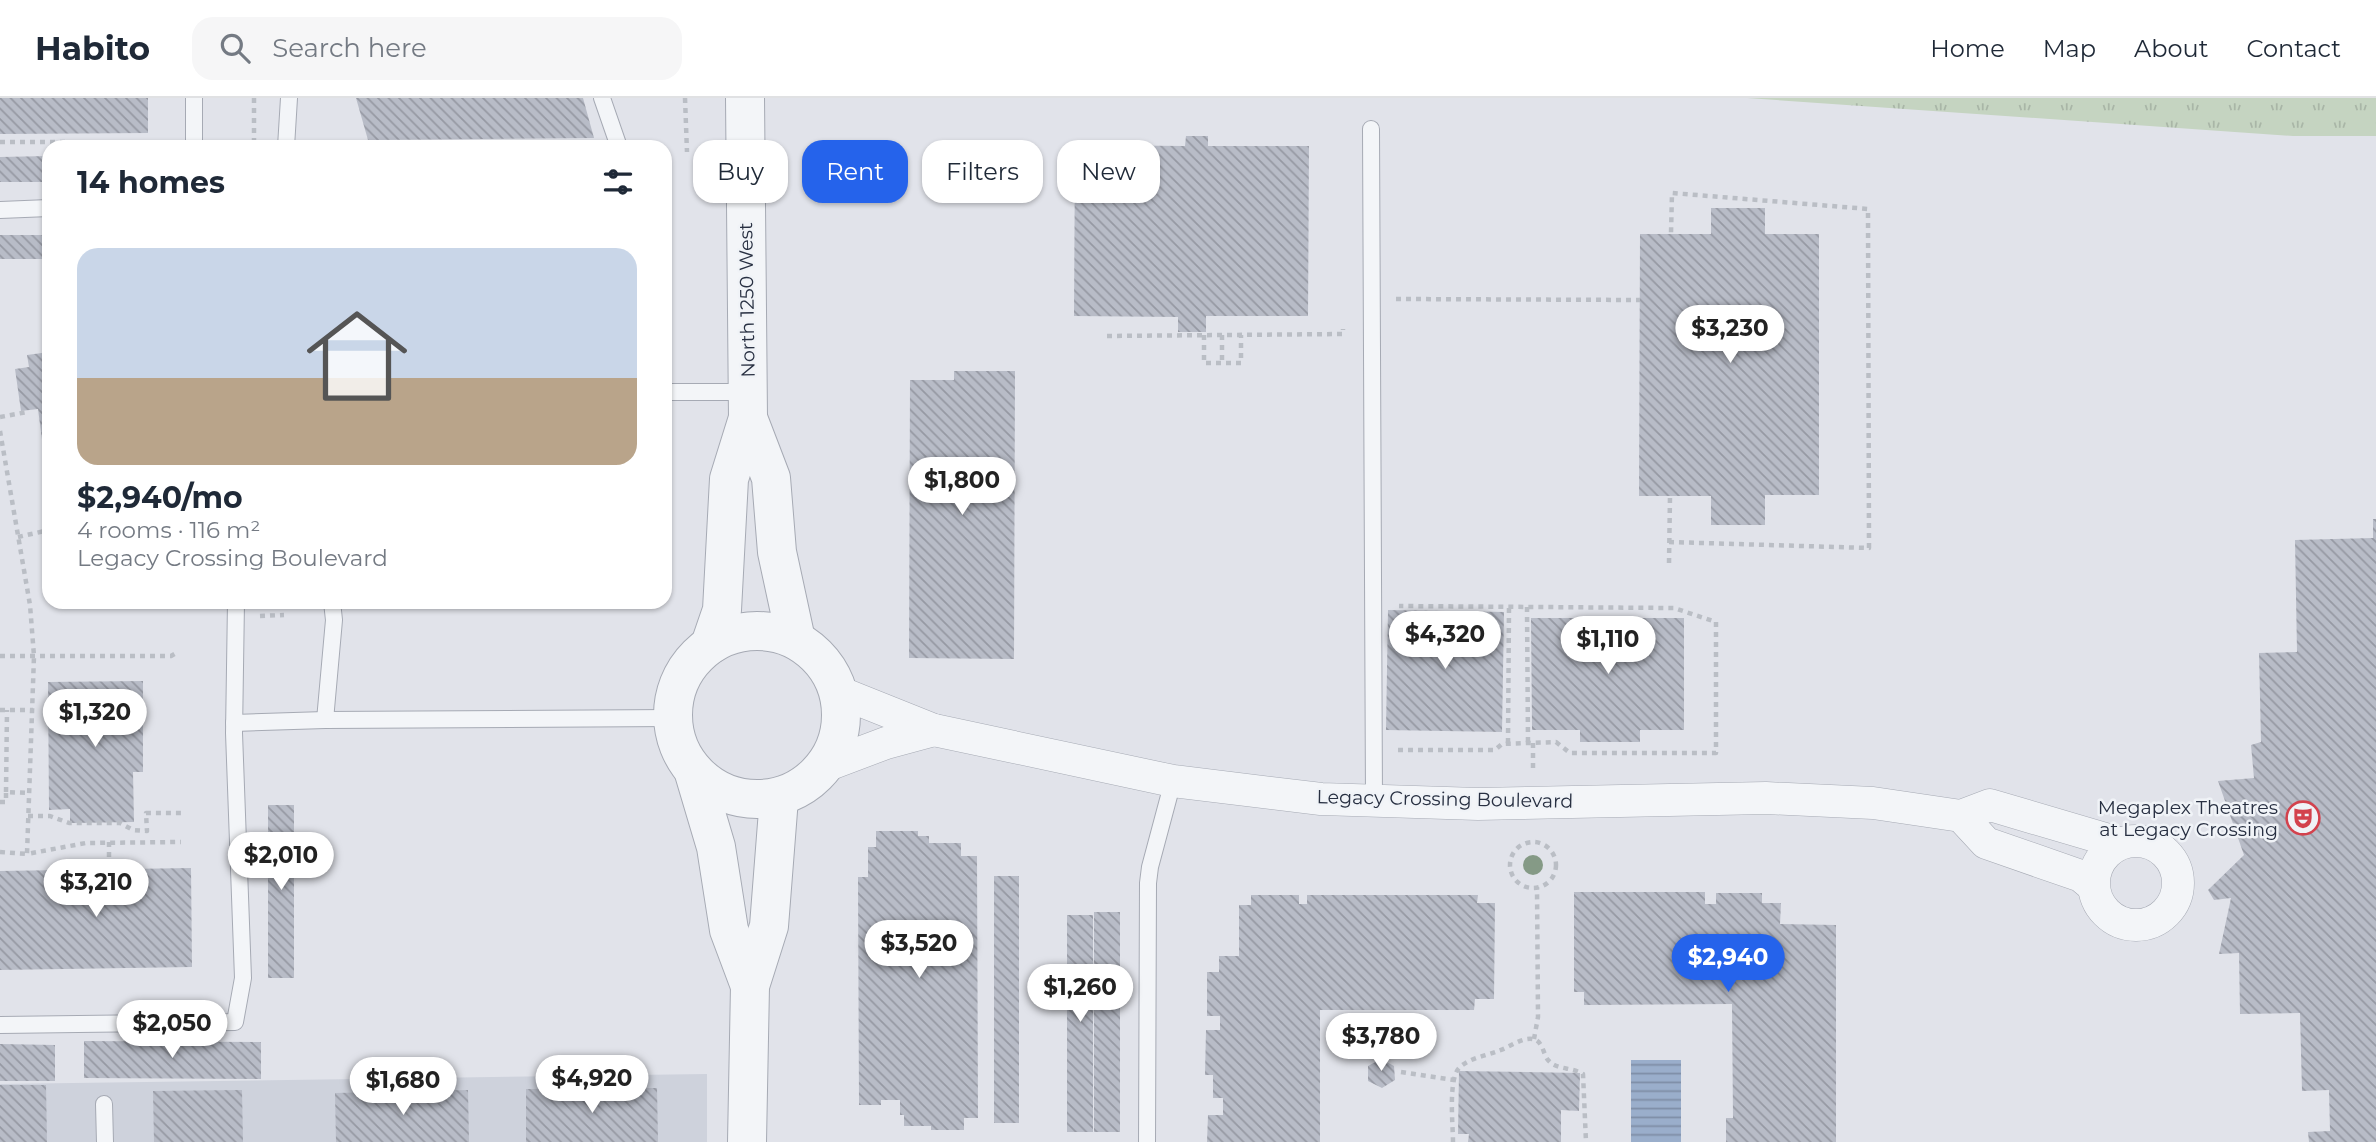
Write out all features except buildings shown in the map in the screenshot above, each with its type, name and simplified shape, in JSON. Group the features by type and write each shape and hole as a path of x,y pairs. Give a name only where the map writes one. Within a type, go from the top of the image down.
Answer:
{"street":[{"name":"North 1250 West","path":"710,645 722,610 729,479 748,405 745,98"},
{"name":"North 1250 West","path":"748,405 771,478 777,552 796,640"},
{"path":"750,986 729,930 716,847 694,773 678,746 672,718 676,691 690,663 710,645 739,633 776,633 796,640 824,662 839,692 842,712 835,749 825,766"},
{"name":"Legacy Crossing Boulevard","path":"839,692 934,730 1173,781 1321,799 1478,804 1766,797 1872,803 1961,816 1990,805 2119,843 2146,842 2166,852 2175,866 2179,882 2171,907 2161,918 2149,923 2127,925 2103,911 2093,886"},
{"path":"694,773 709,786 736,797 762,800 779,797 795,791 825,766 886,743 934,730"},
{"path":"747,1142 750,986 769,926 779,797"},
{"path":"1961,816 1986,843 2081,876 2093,886"},
{"path":"2093,886 2095,869 2105,853 2119,843"}],"lane":[{"path":"194,98 194,140"},
{"path":"286,140 289,98"},
{"path":"602,98 617,140"},
{"path":"1371,129 1374,800"},
{"path":"0,210 42,208"},
{"path":"672,393 748,405"},
{"path":"0,1025 235,1022 243,978 234,723 236,609"},
{"path":"325,720 333,609"},
{"path":"234,723 672,718"},
{"path":"1147,1142 1148,883 1173,781"},
{"path":"104,1104 105,1142"}],"path":[{"path":"254,98 254,140"},
{"path":"685,98 687,152"},
{"path":"0,142 42,142"},
{"path":"1669,542 1869,548 1868,209 1672,193 1671,233"},
{"path":"1107,336 1343,334 1343,299 1640,300"},
{"path":"1204,335 1204,363 1241,363 1241,335"},
{"path":"1222,335 1222,363"},
{"path":"0,417 27,412"},
{"path":"0,430 30,605 34,656 27,854"},
{"path":"1669,563 1670,496"},
{"path":"18,537 42,532"},
{"path":"1390,750 1495,750 1508,743 1556,742 1570,753 1716,753 1716,622 1674,608 1391,606"},
{"path":"1508,743 1509,607"},
{"path":"1527,607 1533,778"},
{"path":"256,616 284,615"},
{"path":"0,656 171,656 178,652"},
{"path":"0,710 33,710"},
{"path":"0,802 6,802 7,710"},
{"path":"6,792 29,793"},
{"path":"28,816 50,816 69,823 120,823 133,830 147,831 146,813 181,813"},
{"path":"109,842 109,869"},
{"path":"0,852 27,854 86,843 181,842"},
{"path":"1521,845 1544,845 1550,850 1556,864 1552,878 1536,887 1525,887 1511,872 1510,864 1521,845"},
{"path":"1534,1039 1538,1017 1536,887"},
{"path":"1453,1142 1454,1080 1458,1069 1472,1059 1523,1040 1534,1039 1540,1043 1548,1060 1555,1066 1577,1070 1583,1074 1586,1142"},
{"path":"1401,1072 1454,1080"}],"shaded area":[{"path":"707,1074 707,1142 0,1142 0,1084"}],"green space":[{"path":"1747,98 2376,98 2376,136 2293,136"}],"water":[{"path":"1631,1060 1681,1060 1681,1142 1631,1142"}],"place":[{"name":"Megaplex Theatres at Legacy Crossing","path":"2303,818"}]}
